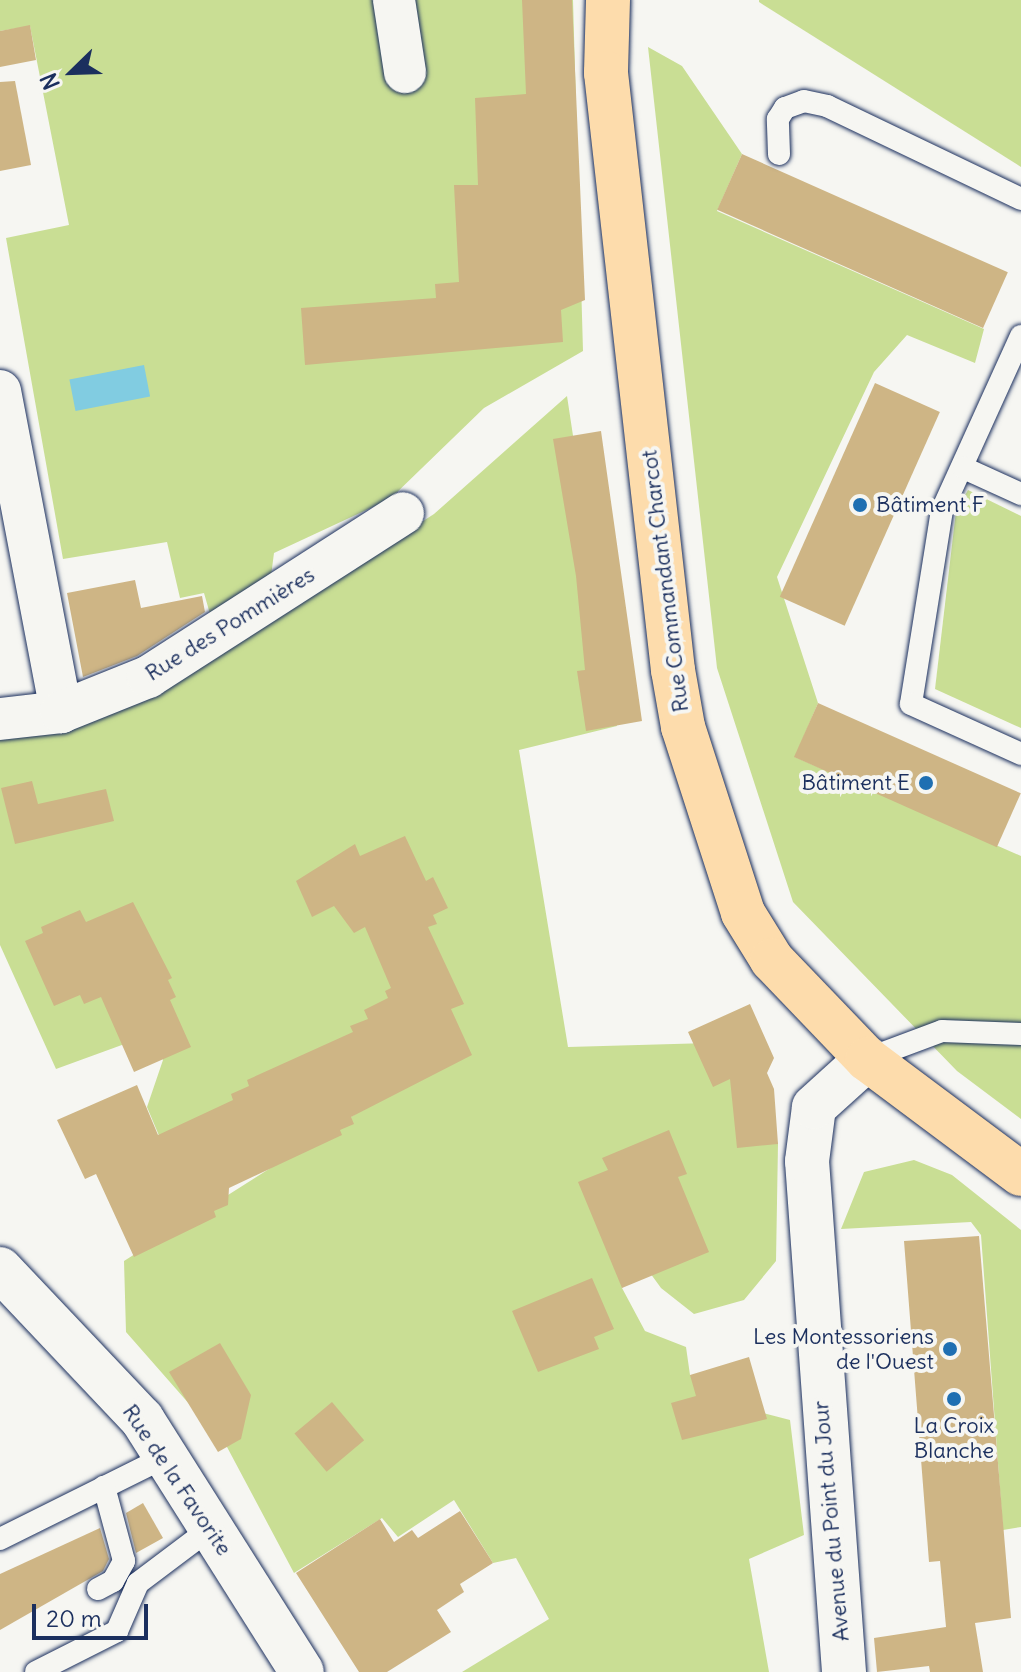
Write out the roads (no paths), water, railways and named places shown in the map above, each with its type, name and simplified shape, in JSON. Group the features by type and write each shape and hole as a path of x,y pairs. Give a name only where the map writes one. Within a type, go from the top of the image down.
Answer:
{"main road":[{"name":"Rue Commandant Charcot","path":"608,0 606,73 683,727 748,924 801,993 867,1059 1021,1174"},
{"name":"Avenue du Point du Jour","path":"844,1672 807,1161 814,1107 867,1059"},
{"name":"Rue de la Favorite","path":"0,1269 142,1419 302,1672"}],"street":[{"path":"394,0 405,72"},
{"path":"0,391 61,712"},
{"name":"Rue des Pommières","path":"0,719 61,712 148,677 403,513"}],"lane":[{"path":"779,154 778,119 785,108 804,101 827,106 1021,199"},
{"path":"1021,336 964,468 942,510 911,704 1021,754"},
{"path":"964,468 1021,494"},
{"path":"867,1059 942,1031 1021,1034"},
{"path":"0,1539 165,1457"},
{"path":"98,1589 113,1581 124,1561 104,1487"},
{"path":"36,1672 117,1631 138,1583 211,1528"}],"water":[{"path":"144,365 150,396 76,411 69,380"}],"place":[{"name":"Bâtiment F","path":"860,505"},
{"name":"Bâtiment E","path":"926,783"},
{"name":"Les Montessoriens de l'Ouest","path":"950,1349"},
{"name":"La Croix Blanche","path":"954,1399"}]}
